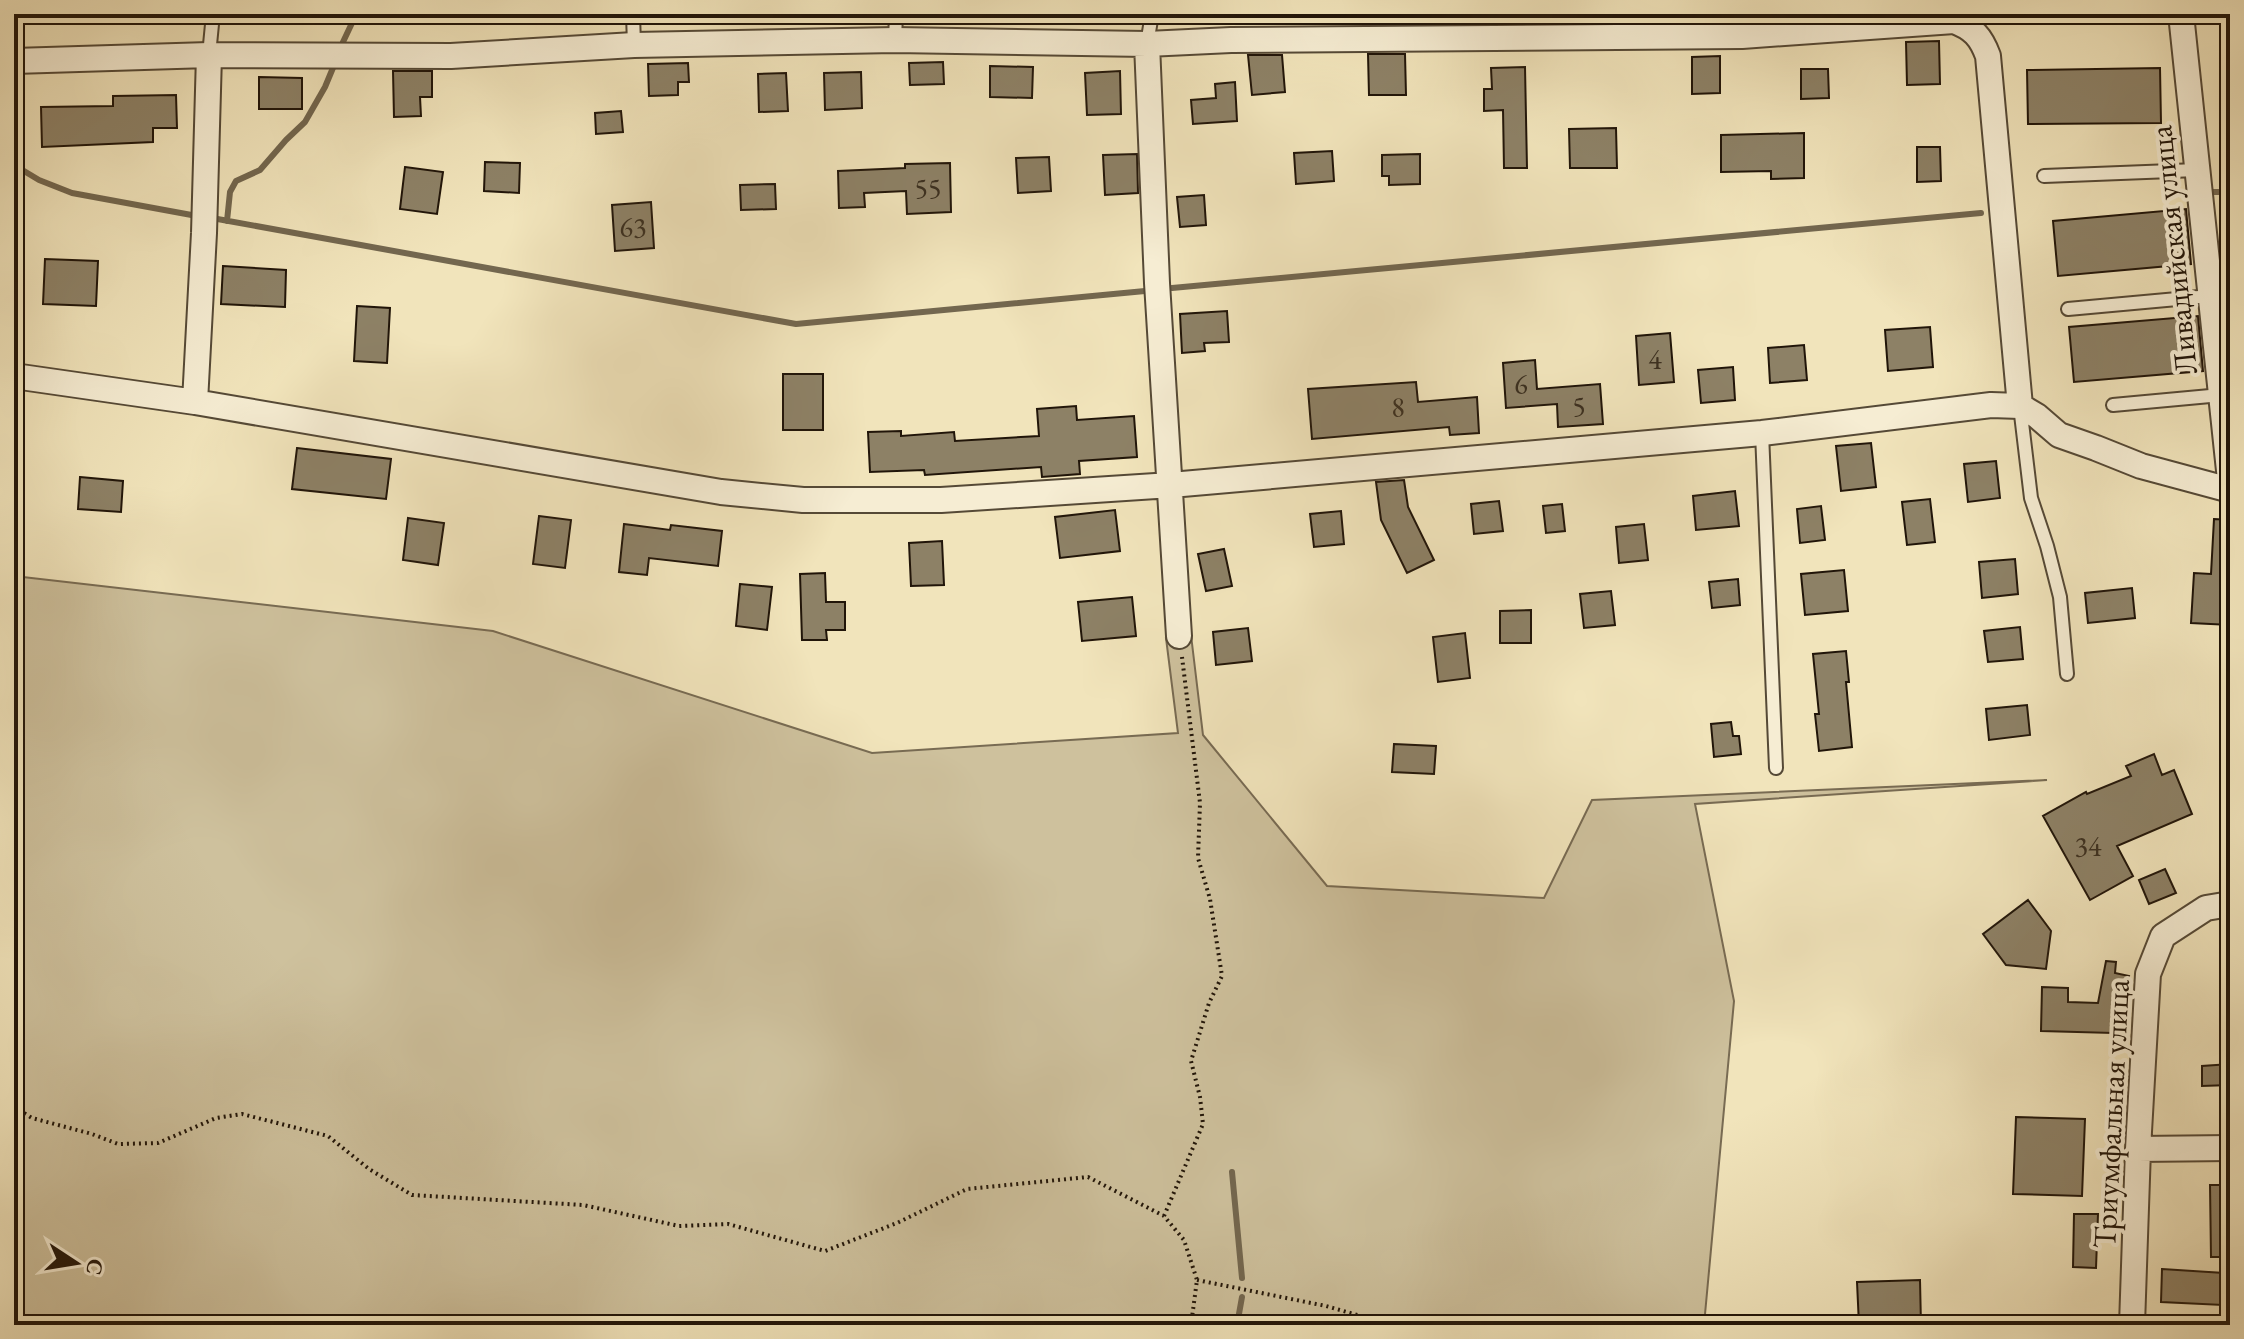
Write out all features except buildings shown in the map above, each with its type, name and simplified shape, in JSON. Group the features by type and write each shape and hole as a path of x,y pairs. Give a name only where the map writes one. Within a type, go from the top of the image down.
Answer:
{"street":[{"name":"Ливадийская улица","path":"2181,14 2230,480"},
{"path":"14,61 209,55 451,56 634,45 895,40 1147,44 1231,40 1742,36 1954,21 1969,27 1982,40 1988,56 2020,406"},
{"path":"1147,44 1157,283 1179,636"},
{"path":"195,402 209,55"},
{"path":"14,376 195,402 721,492 803,500 941,500 1171,485 1762,433 1991,405 2020,406 2059,435 2141,466 2230,490"},
{"name":"Триумфальная улица","path":"2132,1325 2148,974 2163,936 2206,908 2230,904"},
{"path":"2138,1149 2230,1148"}],"lane":[{"path":"209,55 213,14"},
{"path":"633,14 634,45"},
{"path":"895,40 896,14"},
{"path":"1147,44 1152,14"},
{"path":"2044,176 2197,170"},
{"path":"2068,309 2210,296"},
{"path":"2113,405 2221,395"},
{"path":"2020,406 2031,498 2060,597 2067,674"},
{"path":"1762,433 1776,768"}],"path":[{"path":"1164,1216 1203,1124 1191,1061 1209,1003 1222,976 1210,899 1198,858 1200,803 1179,636"},
{"path":"14,1107 32,1118 118,1144 158,1143 216,1118 242,1114 328,1136 369,1169 412,1195 583,1205 679,1226 728,1224 825,1251 897,1223 967,1189 1088,1177 1164,1216 1184,1240 1197,1280 1191,1325"},
{"path":"1197,1280 1326,1306 1392,1325"}],"shaded area":[{"path":"14,576 493,631 872,753 1178,733 1166,638 1191,635 1203,735 1327,886 1544,898 1592,800 2047,780 1695,804 1734,1001 1704,1325 14,1325"}],"waterway":[{"path":"343,42 359,14"},
{"path":"227,221 230,192 236,181 260,170 305,122 335,63"},
{"path":"14,165 39,180 72,193 197,216"},
{"path":"2213,192 2230,192"},
{"path":"1172,288 1981,213"},
{"path":"212,218 796,324 1145,291"},
{"path":"1232,1172 1242,1278"},
{"path":"1237,1325 1242,1297"}]}
